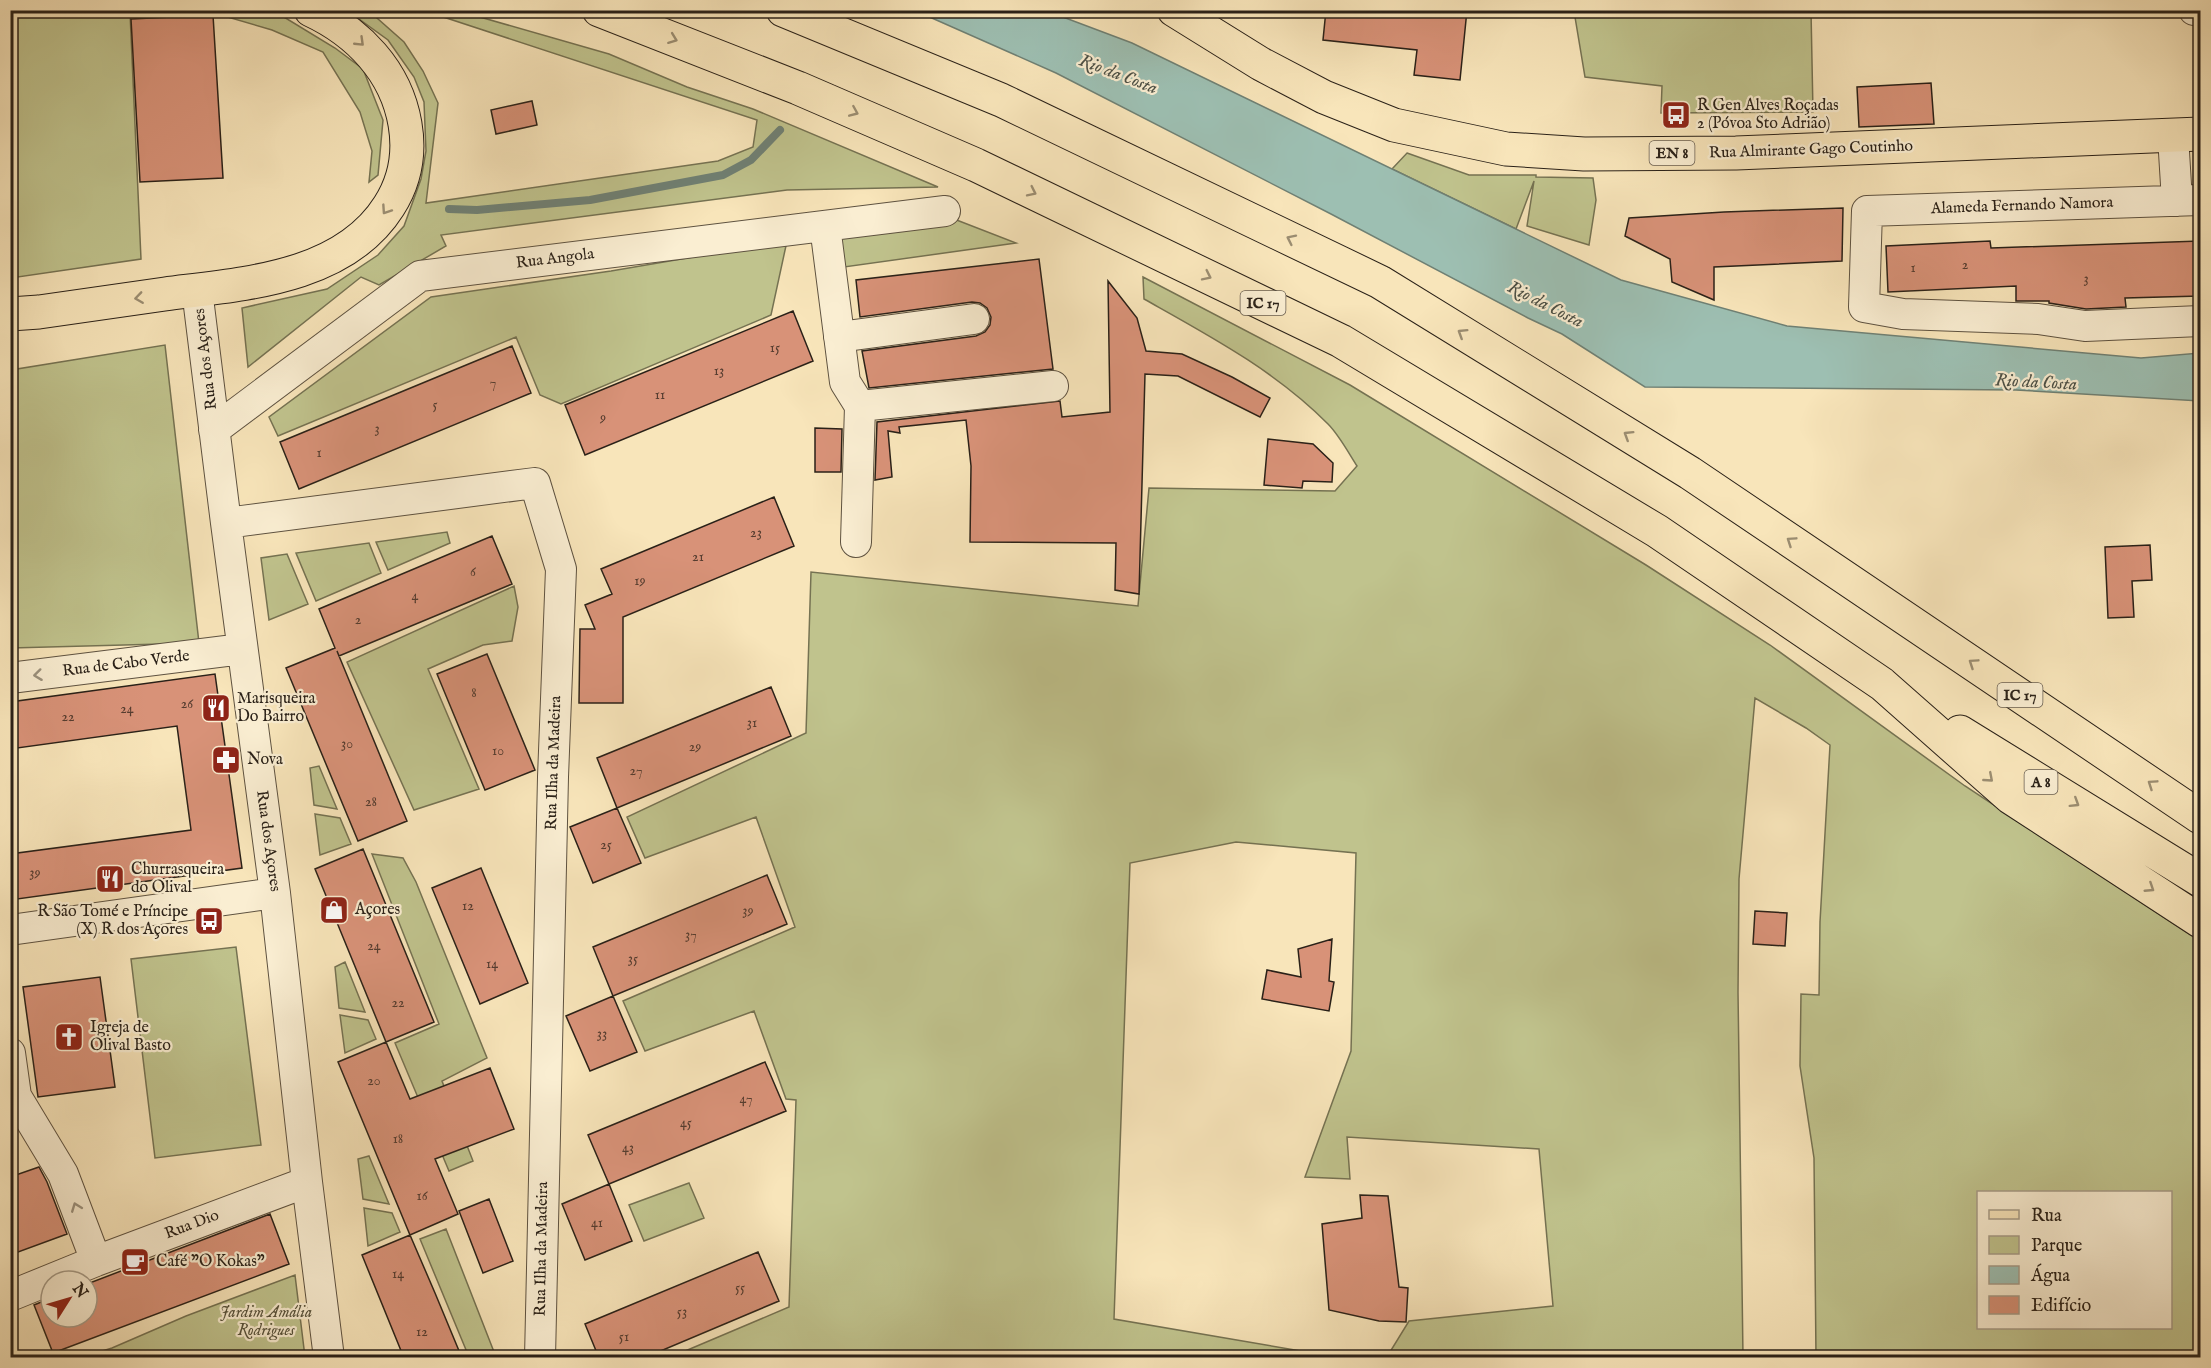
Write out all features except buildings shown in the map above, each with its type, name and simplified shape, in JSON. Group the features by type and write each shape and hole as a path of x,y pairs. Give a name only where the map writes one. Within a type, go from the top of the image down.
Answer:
{"main road":[{"path":"10,314 197,290 281,276 331,257 352,245 367,232 383,215 398,192 404,175 407,133 402,107 375,56 355,36 311,10"},
{"name":"IC 17","path":"599,10 798,88 976,165 1341,341 1657,531 1882,684 2010,797 2200,921"},
{"name":"IC 17","path":"783,10 1001,100 1380,282 1690,473 2200,817"},
{"name":"Rua Almirante Gago Coutinho","path":"1192,15 1261,64 1334,101 1394,125 1506,149 1584,154 1736,153 2187,135"},
{"name":"A 8","path":"1882,684 2200,880"}],"street":[{"path":"2194,10 2200,11"},
{"name":"Alameda Fernando Namora","path":"2187,135 2189,200 1866,211 1864,307 1903,314 2038,319 2085,326 2200,321"},
{"name":"Rua Angola","path":"214,430 420,276 945,211"},
{"path":"825,226 845,382 860,406 856,542"},
{"name":"Rua dos Açores","path":"197,290 275,893 329,1358"},
{"path":"839,337 974,319"},
{"path":"860,406 1053,386"},
{"name":"Rua Ilha da Madeira","path":"226,523 535,483 561,569 553,777 540,1358"},
{"name":"Rua de Cabo Verde","path":"10,678 242,649"},
{"path":"10,930 275,893"},
{"path":"10,1053 16,1096 63,1174 96,1262"},
{"name":"Rua Dio","path":"10,1296 307,1182"}],"green space":[{"path":"268,10 279,14 335,48 363,69 383,120 378,175 369,182 372,151 360,112 323,52 272,30 214,13 130,13 141,259 11,278 10,11"},
{"path":"422,10 459,11 609,54 687,87 753,109 938,187 787,190 441,235 446,246 379,285 361,277 248,367 242,308 327,289 378,255 404,226 421,179 426,151 424,102 414,77 388,40 348,11 369,11 404,42 423,71 438,103 426,203 718,161 753,147 757,120"},
{"path":"1574,11 1811,11 1813,112 1661,113 1662,86 1585,77"},
{"path":"1407,153 1469,175 1593,178 1596,200 1589,245 1527,226 1534,181 1516,229 1392,169"},
{"path":"954,219 1016,243 837,268 835,238"},
{"path":"787,241 771,315 561,404 540,395 516,337 278,436 269,417 431,297 611,271"},
{"path":"1143,277 1350,385 1646,565 1770,645 1965,786 2200,941 2200,1357 1816,1357 1814,1158 1800,1066 1801,994 1819,995 1820,922 1830,745 1755,698 1739,879 1738,992 1743,1357 1529,1358 1391,1352 1389,1358 671,1357 789,1307 796,1100 786,1099 754,1011 645,1051 623,1001 795,927 756,817 645,858 627,817 806,733 811,572 1138,606 1149,488 1335,491 1357,466 1332,428 1286,387 1241,355 1144,299","holes":["1236,842 1356,853 1351,1051 1305,1177 1350,1179 1347,1137 1539,1149 1553,1306 1409,1321 1390,1352 1324,1355 1114,1319 1130,863"]},
{"path":"165,345 199,643 11,648 11,370"},
{"path":"447,532 450,543 388,570 376,542"},
{"path":"369,543 381,573 316,601 296,553"},
{"path":"287,554 308,604 269,620 261,558"},
{"path":"514,586 518,607 512,641 483,645 428,669 479,789 414,810 347,662"},
{"path":"319,766 337,809 314,805 310,768"},
{"path":"315,814 340,818 351,844 320,855"},
{"path":"372,854 403,858 416,882 487,1058 442,1081 473,1161 449,1171 395,1043 439,1024"},
{"path":"236,947 261,1145 155,1158 131,959"},
{"path":"345,962 365,1012 339,1008 335,967"},
{"path":"340,1015 368,1020 376,1039 345,1053"},
{"path":"369,1156 389,1204 363,1199 358,1159"},
{"path":"689,1183 704,1218 644,1241 629,1205"},
{"path":"364,1208 392,1213 400,1232 368,1246"},
{"path":"446,1229 496,1357 469,1357 420,1239"},
{"name":"Jardim Amália Rodrigues","path":"295,1275 305,1357 83,1357 112,1348 186,1316"}],"water":[{"name":"Rio da Costa","path":"916,11 1047,11 1132,43 1621,280 1787,326 2141,358 2200,353 2200,401 2016,390 1645,387 1562,334 1331,214 1056,73"}],"waterway":[{"path":"449,209 477,210 590,200 723,175 751,160 780,130"}],"place":[{"name":"R Gen Alves Roçadas 2 (Póvoa Sto Adrião)","path":"1676,115"},
{"name":"Marisqueira Do Bairro","path":"216,708"},
{"name":"Nova","path":"226,760"},
{"name":"Churrasqueira do Olival","path":"110,879"},
{"name":"Açores","path":"334,910"},
{"name":"R São Tomé e Príncipe (X) R dos Açores","path":"209,921"},
{"name":"Igreja de Olival Basto","path":"69,1037"},
{"name":"Café \"O Kokas\"","path":"135,1262"}]}
